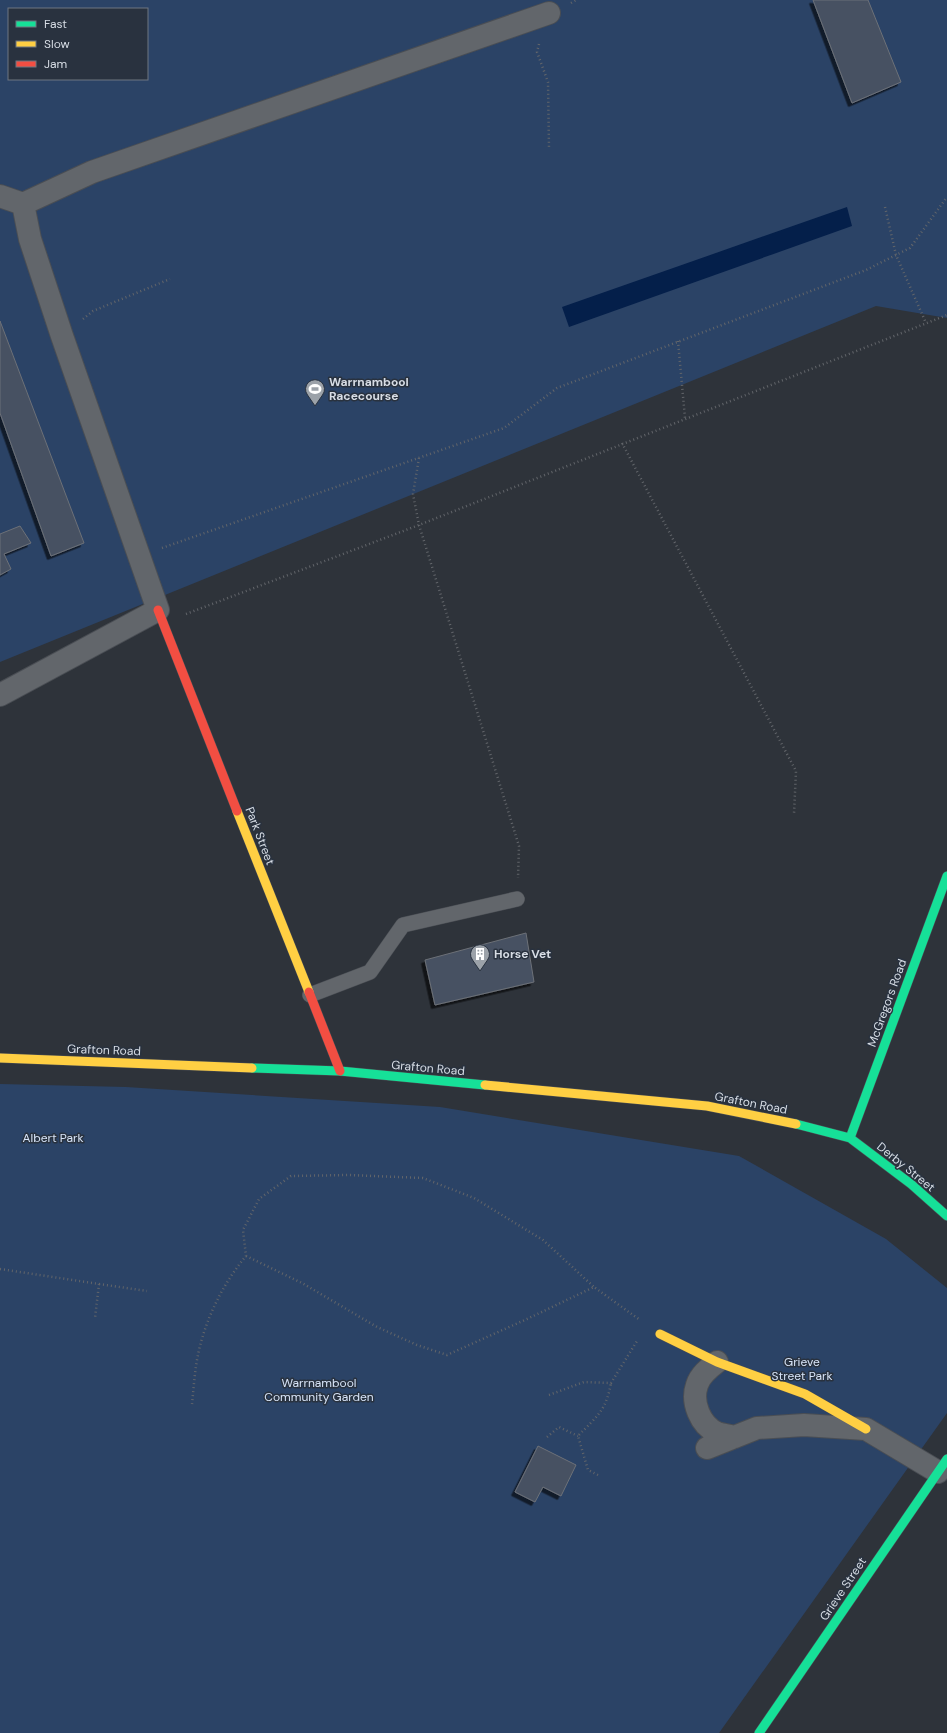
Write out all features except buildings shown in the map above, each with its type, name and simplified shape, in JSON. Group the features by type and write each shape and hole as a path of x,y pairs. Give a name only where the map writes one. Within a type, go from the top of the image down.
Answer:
{"street":[{"path":"0,196 23,204 92,172 549,13"},
{"path":"0,695 161,616 62,336 30,239 23,204"},
{"name":"Park Street","path":"161,616 340,1071"},
{"name":"McGregors Road","path":"850,1138 947,876"},
{"name":"Grafton Road","path":"0,1058 340,1071 707,1106 784,1121 850,1138"},
{"name":"Derby Street","path":"850,1138 911,1184 947,1216"},
{"path":"660,1334 717,1362 805,1394 866,1429 943,1465"},
{"path":"717,1362 708,1369 697,1384 695,1400 701,1419 716,1432 735,1437"},
{"path":"707,1448 757,1428 804,1425 866,1429"},
{"name":"Grieve Street","path":"759,1733 943,1465"}],"lane":[{"path":"310,995 370,972 403,925 517,899"}],"path":[{"path":"549,149 548,82 537,52 549,13 576,0"},
{"path":"139,556 504,428 557,388 866,270 910,248 947,197"},
{"path":"885,207 896,255 926,323"},
{"path":"62,336 93,311 170,279"},
{"path":"161,616 419,525 947,315"},
{"path":"678,341 685,418"},
{"path":"622,443 796,770 794,814"},
{"path":"419,458 414,494 419,525 519,846 517,899"},
{"path":"192,1404 200,1346 214,1306 233,1271 246,1256 243,1230 259,1199 291,1176 349,1175 423,1178 474,1198 543,1240 594,1287 660,1334"},
{"path":"246,1256 302,1282 377,1327 417,1345 447,1355 594,1287"},
{"path":"0,1269 147,1292"},
{"path":"95,1318 100,1284"},
{"path":"578,1436 603,1410 609,1396 611,1383 646,1324"},
{"path":"549,1395 584,1382 611,1383"},
{"path":"547,1437 559,1427 578,1436 588,1470 598,1475"}],"green space":[{"name":"Warrnambool Racecourse","path":"0,0 947,0 947,318 876,306 0,662"},
{"name":"Warrnambool Community Garden","path":"0,1084 126,1087 440,1107 739,1156 886,1239 947,1288 947,1413 719,1733 0,1733"}],"shaded area":[{"path":"847,207 852,226 569,327 562,307"}],"traffic: fast":[{"path":"850,1138 947,876"},
{"path":"252,1068 340,1071 485,1085"},
{"path":"796,1124 850,1138 911,1184 947,1216"},
{"path":"759,1733 947,1459"}],"traffic: slow":[{"path":"237,811 309,992"},
{"path":"0,1058 252,1068"},
{"path":"485,1085 707,1106 796,1124"},
{"path":"660,1334 717,1362 805,1394 866,1429"}],"traffic: jam":[{"path":"158,610 237,811"},
{"path":"309,992 340,1071"}],"place":[{"name":"Warrnambool Racecourse","path":"315,406"},
{"name":"Horse Vet","path":"480,971"}],"park label":[{"name":"Albert Park","path":"53,1138"},
{"name":"Grieve Street Park","path":"802,1369"}]}
